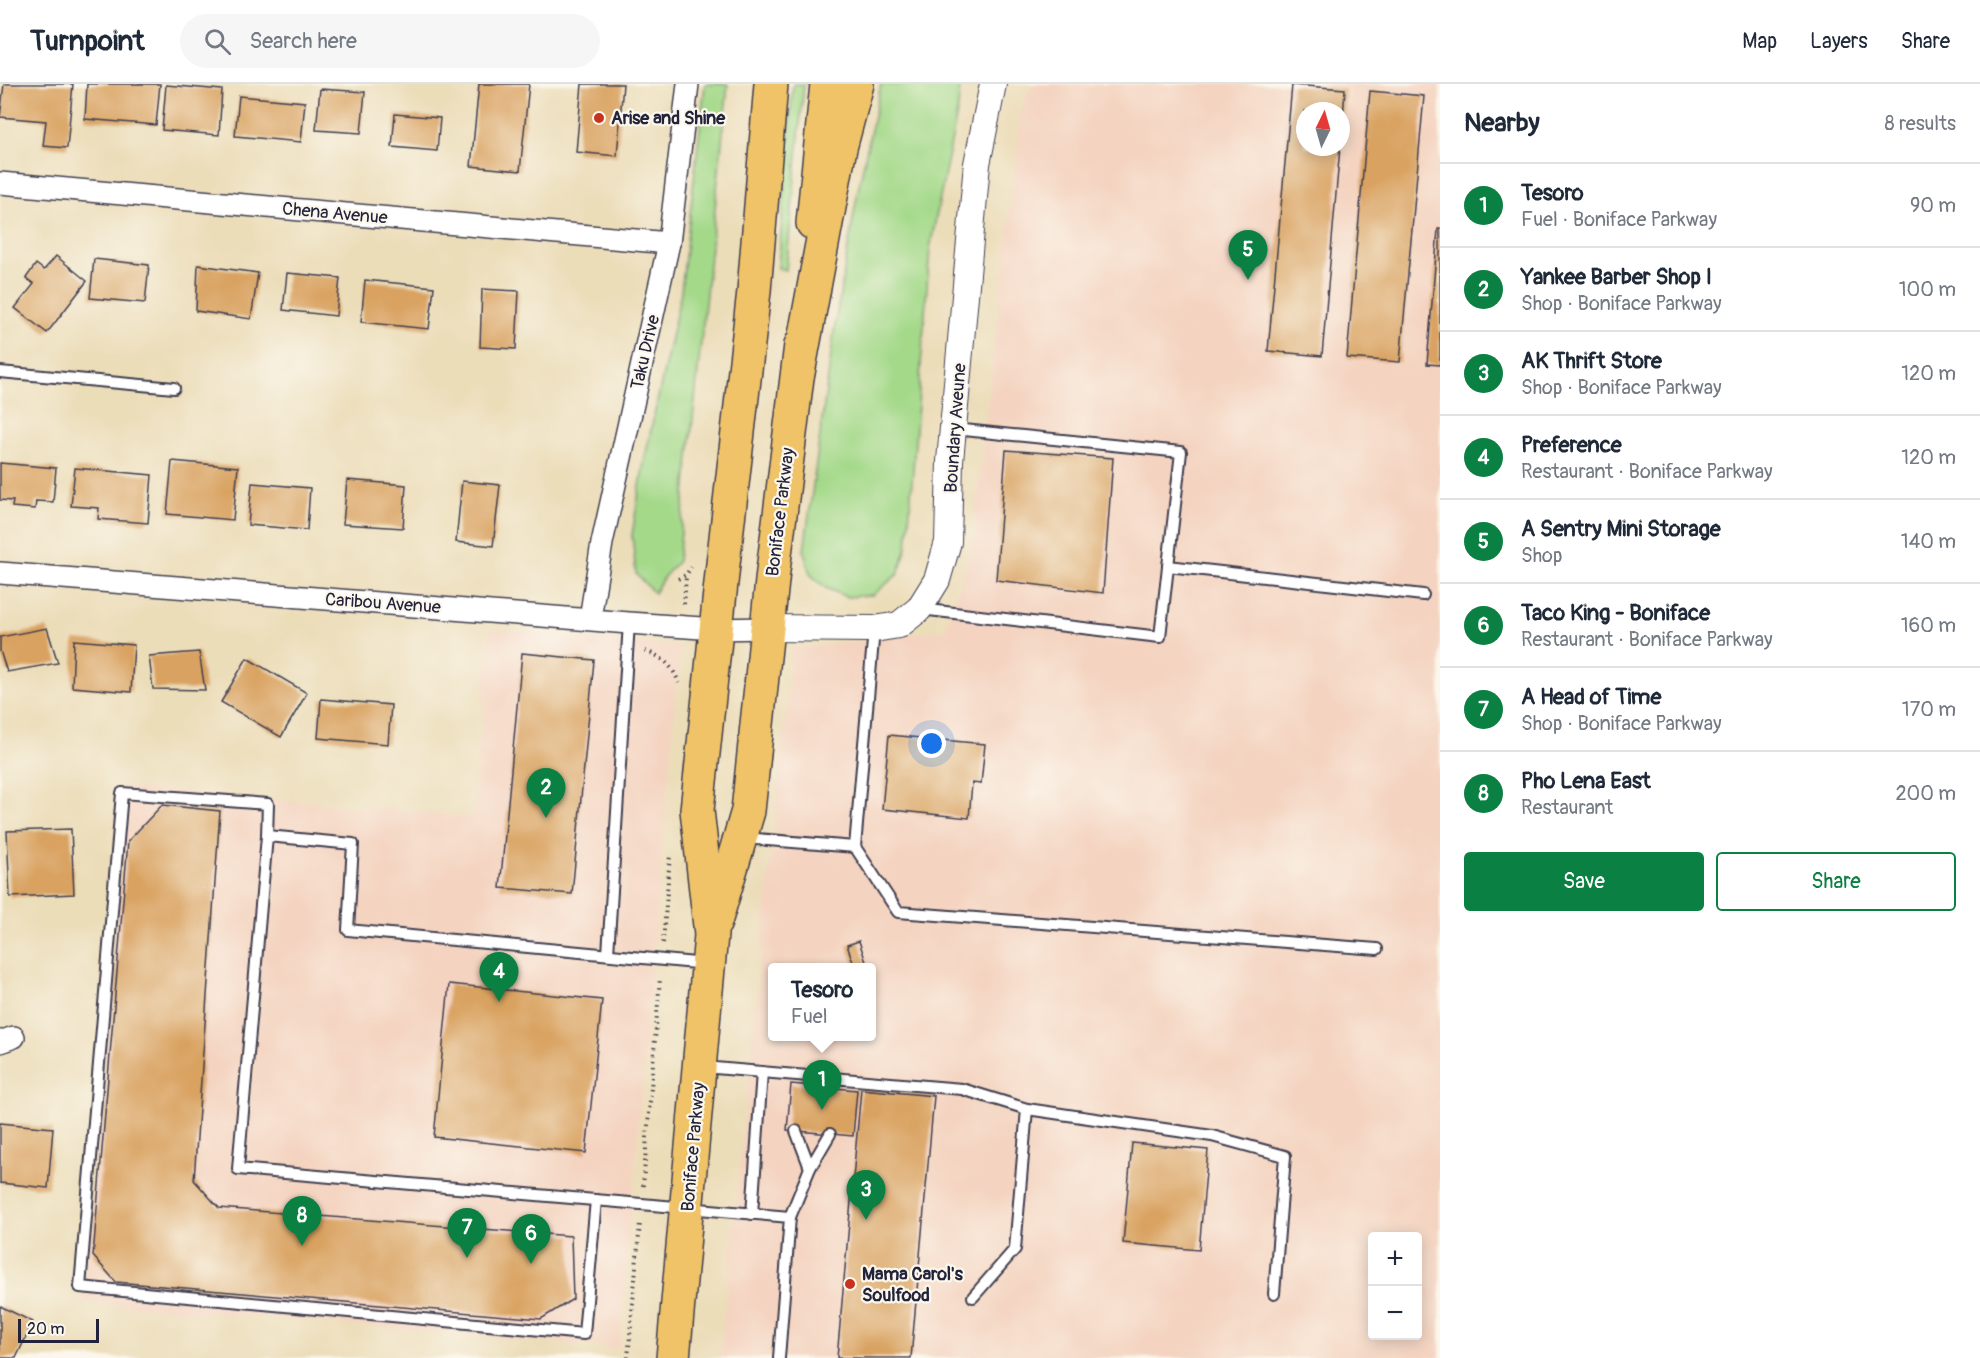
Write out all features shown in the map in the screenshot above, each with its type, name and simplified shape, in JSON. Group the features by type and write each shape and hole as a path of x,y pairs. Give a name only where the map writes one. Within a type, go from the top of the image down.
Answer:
{"main road":[{"name":"Boniface Parkway","path":"710,950 697,810 754,291 771,84"},
{"name":"Boniface Parkway","path":"674,1358 710,950 748,811 766,628 798,373 827,84"},
{"path":"798,373 840,148 858,84"}],"street":[{"name":"Taku Drive","path":"590,619 602,543 669,243 688,84"},
{"name":"Boundary Aveune","path":"766,628 874,628 899,625 919,609 937,580 948,542 950,461 977,164 993,84"},
{"name":"Chena Avenue","path":"0,183 669,243"},
{"name":"Caribou Avenue","path":"0,573 629,623 716,629 766,628"}],"lane":[{"path":"0,372 174,388"},
{"path":"919,609 1160,637 1181,452 953,429"},
{"path":"1168,566 1423,595"},
{"path":"608,954 629,623"},
{"path":"874,628 855,847 898,912 1377,949"},
{"path":"596,1200 584,1334 80,1287 122,793 268,804 238,1169 596,1200 642,1204 752,1214 790,1217"},
{"path":"267,836 353,844 348,930 661,960 710,950"},
{"path":"740,838 855,847"},
{"path":"700,1067 762,1072 799,1080 834,1083 962,1089 1027,1109 1212,1136 1285,1156 1274,1294"},
{"path":"752,1214 762,1072"},
{"path":"973,1297 1016,1249 1027,1109"},
{"path":"796,1131 810,1168"},
{"path":"779,1358 790,1217 810,1168 830,1134"}],"path":[{"path":"627,645 657,655 668,662 680,688"},
{"path":"628,1358 670,846"}],"shaded area":[{"path":"1032,84 1440,84 1440,1358 720,1358 792,649 944,630 971,551 1021,112"},
{"path":"490,629 680,646 619,1348 83,1302 128,787 473,817"}],"green space":[{"path":"705,84 728,84 678,561 654,593 636,574 632,535 644,462 681,292"},
{"path":"793,84 804,84 786,270 778,268"},
{"path":"881,84 960,84 958,108 930,248 907,547 898,574 873,595 847,597 826,588 810,574 804,551 836,318 858,190"}],"building":[{"path":"4,84 73,84 67,148 43,146 46,121 0,117"},
{"path":"87,84 160,84 156,125 85,119"},
{"path":"479,84 529,84 520,171 471,166"},
{"name":"Arise and Shine","path":"582,84 623,84 617,156 576,152"},
{"path":"166,85 222,90 219,135 162,130"},
{"path":"1292,85 1345,89 1344,102 1296,102 1296,156 1339,156 1322,356 1268,351"},
{"path":"320,89 365,92 361,133 316,130"},
{"path":"1370,91 1424,96 1400,362 1347,358"},
{"path":"239,96 305,102 301,142 235,136"},
{"path":"395,114 440,118 437,151 392,147"},
{"path":"1438,229 1440,229 1440,365 1427,364"},
{"path":"56,256 87,281 47,333 15,308 34,284 26,278 36,264 44,270"},
{"path":"94,259 149,265 145,303 90,298"},
{"path":"198,265 258,273 251,319 196,311"},
{"path":"287,273 340,278 336,316 283,310"},
{"path":"365,280 434,287 429,329 361,322"},
{"path":"482,289 519,291 516,349 480,347"},
{"path":"1006,450 1113,458 1103,593 996,580"},
{"path":"172,461 238,467 233,520 167,514"},
{"path":"0,463 56,468 53,502 36,501 35,509 12,507 13,501 0,500"},
{"path":"75,468 152,475 148,523 98,519 99,508 71,506"},
{"path":"347,480 406,485 403,528 343,524"},
{"path":"462,481 500,485 493,546 456,542"},
{"path":"252,483 310,488 307,530 248,525"},
{"path":"47,628 58,663 7,672 0,651 0,637"},
{"path":"74,640 134,645 131,692 72,687"},
{"path":"199,652 205,690 153,689 149,656"},
{"path":"522,653 594,660 572,894 500,888"},
{"path":"247,658 307,693 281,737 221,702"},
{"path":"321,699 391,705 388,744 318,738"},
{"path":"889,735 985,744 981,784 972,783 969,818 882,809"},
{"path":"162,805 220,811 194,1180 219,1208 571,1236 573,1299 541,1319 116,1282 93,1256 128,841"},
{"path":"71,829 74,894 10,897 7,831"},
{"path":"859,941 866,963 853,963 847,945"},
{"path":"449,984 602,1000 586,1153 434,1137"},
{"path":"791,1084 857,1090 853,1136 787,1130"},
{"path":"861,1089 934,1096 911,1358 837,1358"},
{"path":"0,1123 53,1128 48,1188 0,1183"},
{"path":"1132,1143 1208,1150 1199,1250 1123,1243"},
{"path":"0,1306 33,1322 16,1358 0,1358"}],"place":[{"name":"Arise and Shine","path":"599,118"},
{"name":"A Sentry Mini Storage","path":"1248,280"},
{"name":"Yankee Barber Shop I","path":"546,818"},
{"name":"Preference","path":"499,1002"},
{"name":"Tesoro","path":"822,1110"},
{"name":"AK Thrift Store","path":"866,1220"},
{"name":"Pho Lena East","path":"302,1246"},
{"name":"A Head of Time","path":"467,1258"},
{"name":"Taco King - Boniface","path":"531,1264"},
{"name":"Mama Carol's Soulfood","path":"850,1284"}]}
